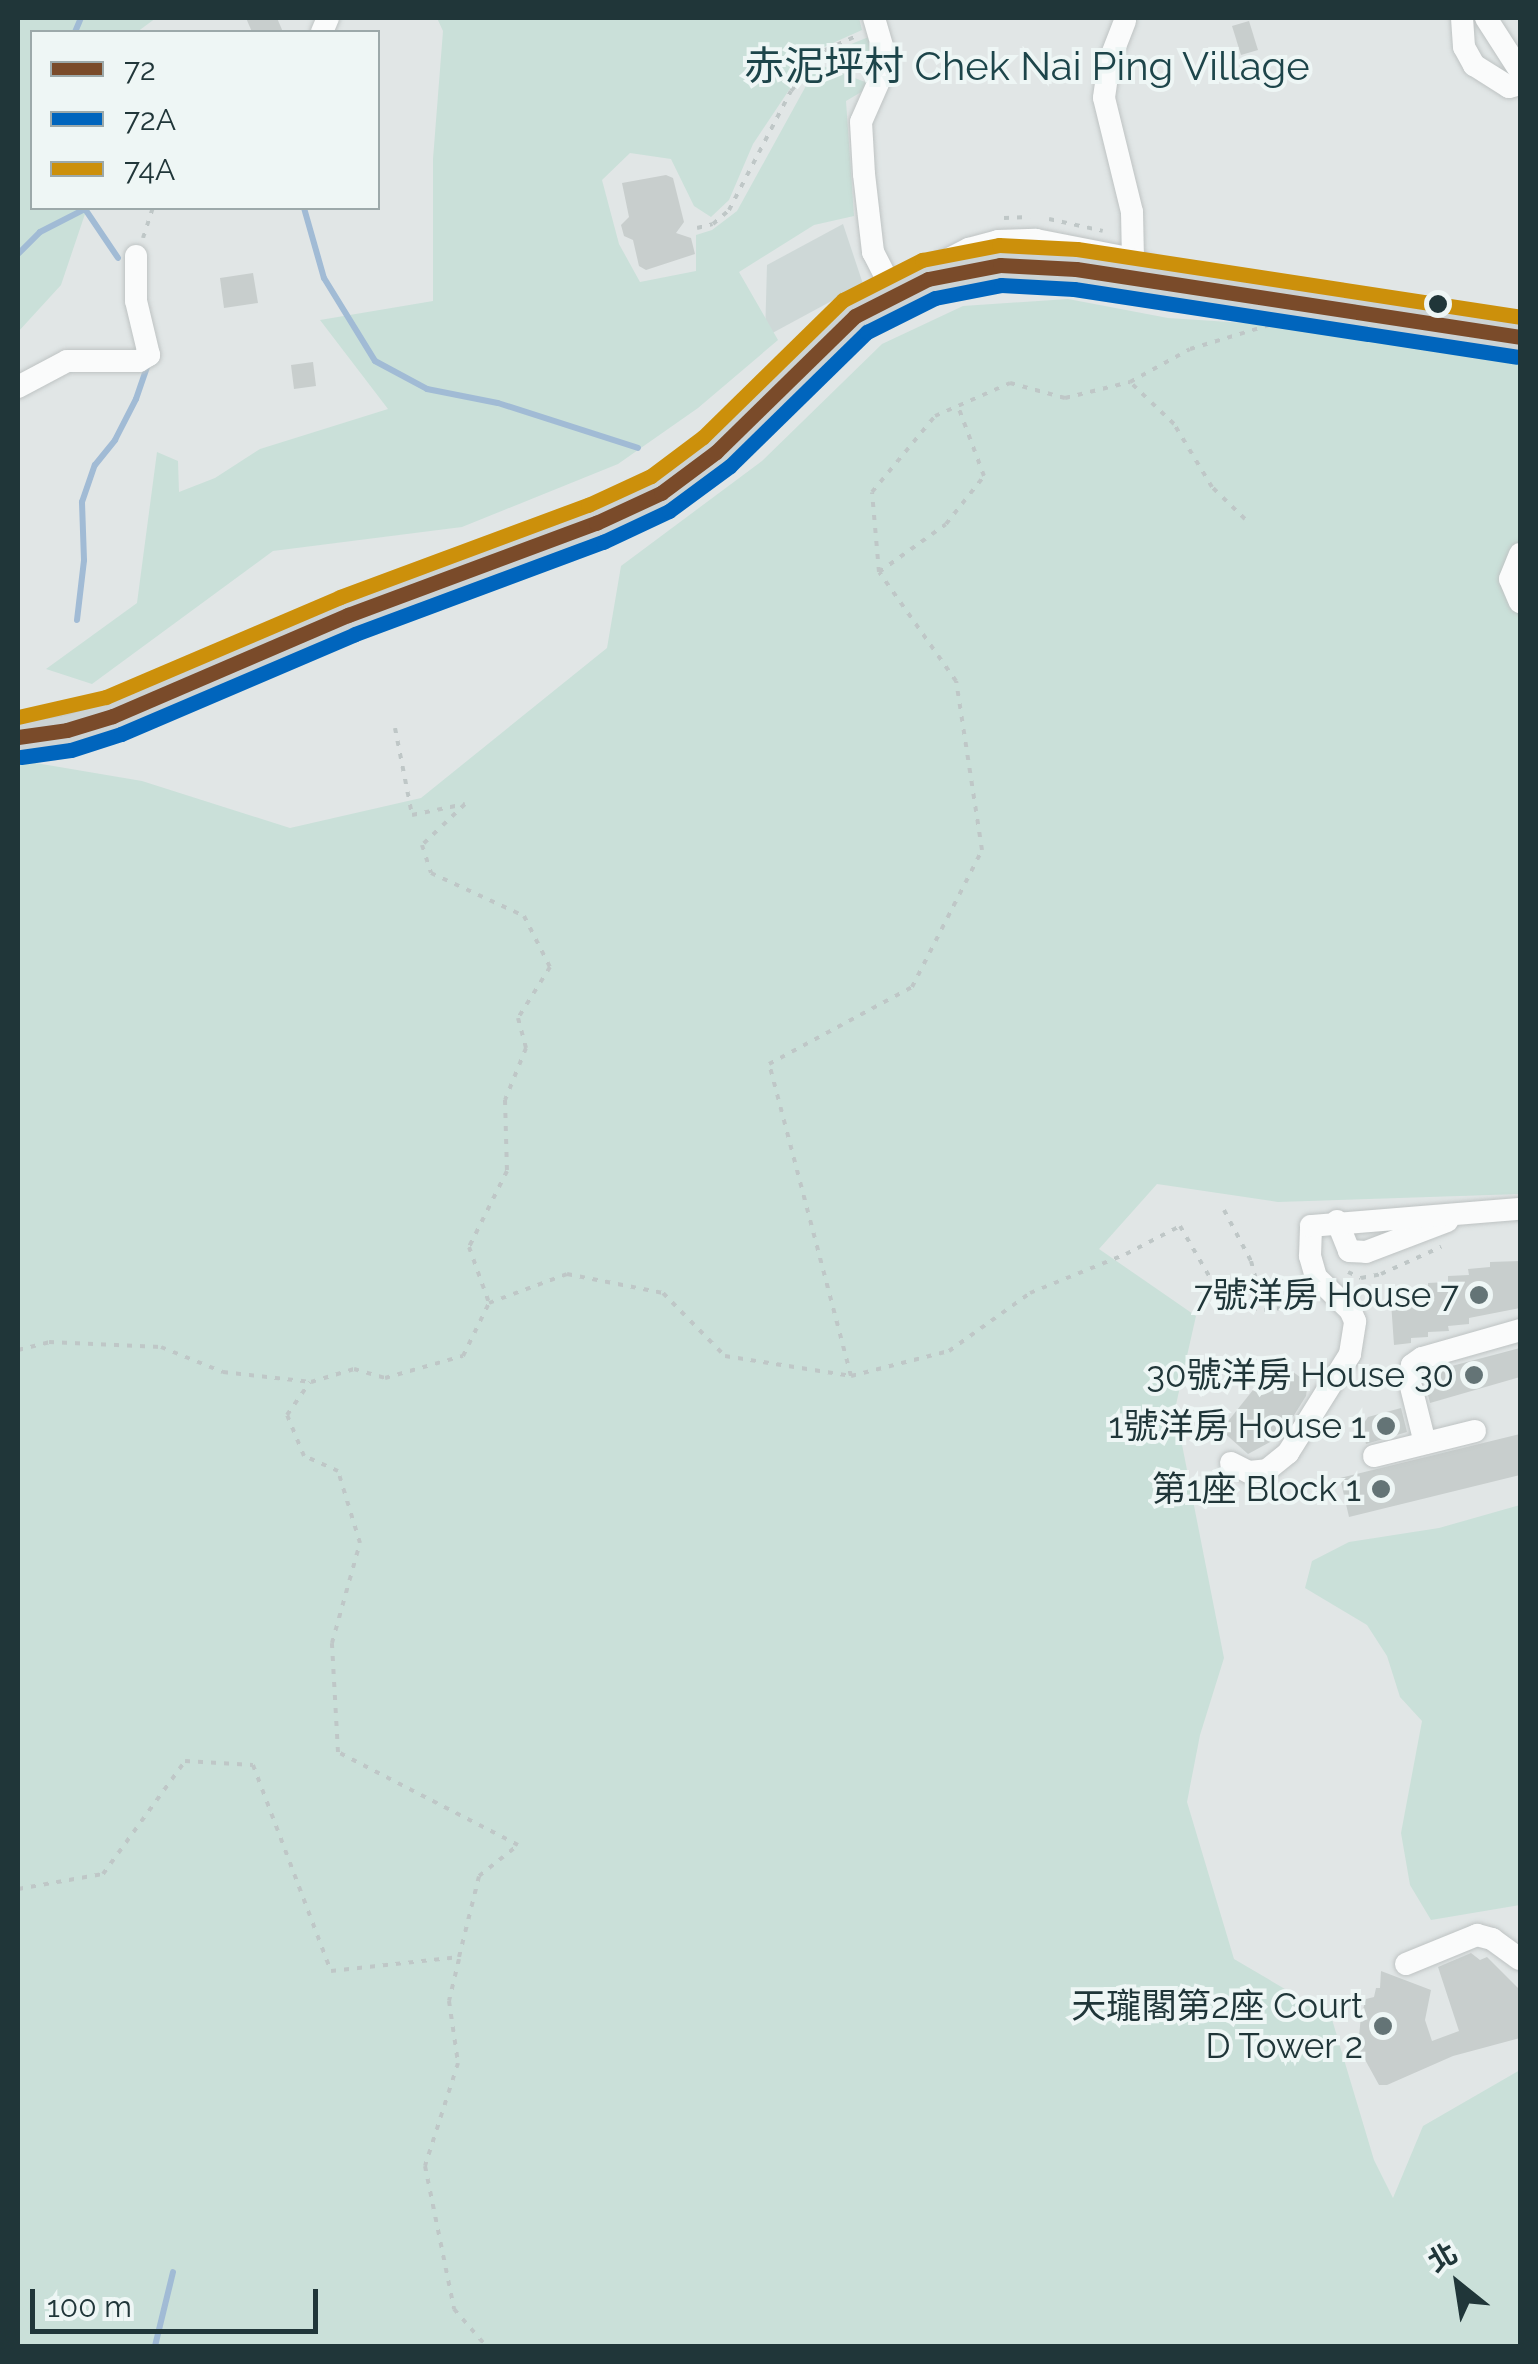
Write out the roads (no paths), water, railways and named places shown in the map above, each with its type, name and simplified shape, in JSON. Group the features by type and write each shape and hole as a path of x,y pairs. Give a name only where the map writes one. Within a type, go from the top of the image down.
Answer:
{"main road":[{"path":"18,737 66,730 113,716 348,615 596,523 661,493 716,452 839,330 894,293 928,279 965,270 1026,265 1520,337"}],"street":[{"path":"1462,18 1464,46 1474,66 1509,87 1520,84"},
{"path":"1486,18 1520,71"},
{"path":"1125,21 1109,62 1104,98 1132,212 1133,259"},
{"path":"874,23 887,62 860,122 873,252 894,293"},
{"path":"928,279 943,262 998,241 1069,244 1133,259 1183,285"},
{"path":"18,387 67,361 147,358 150,346 141,330 136,301 136,256"},
{"path":"1520,554 1510,579 1520,602"},
{"path":"1337,1220 1349,1251 1366,1252 1388,1247 1422,1228 1491,1209"},
{"path":"1230,1463 1248,1472 1267,1470 1288,1453 1350,1354 1355,1321 1316,1277 1310,1256 1311,1226 1337,1220 1520,1209"},
{"path":"1425,1443 1409,1379 1412,1365 1436,1353 1520,1330"},
{"path":"1374,1456 1476,1431"},
{"path":"1406,1964 1478,1935 1492,1938 1520,1960"}],"waterway":[{"path":"76,30 81,18"},
{"path":"18,254 40,232 83,210"},
{"path":"86,210 118,258"},
{"path":"305,210 324,278 375,361 427,389 498,403 638,448"},
{"path":"77,620 84,560 82,502 95,465 115,440 136,399 148,364"},
{"path":"155,2346 173,2272"}],"place":[{"name":"7號洋房 House 7","path":"1479,1295"},
{"name":"30號洋房 House 30","path":"1474,1375"},
{"name":"1號洋房 House 1","path":"1386,1426"},
{"name":"第1座 Block 1","path":"1381,1489"},
{"name":"天瓏閣第2座 Court D Tower 2","path":"1383,2026"}],"district":[{"name":"赤泥坪村 Chek Nai Ping Village","path":"1027,66"}]}
